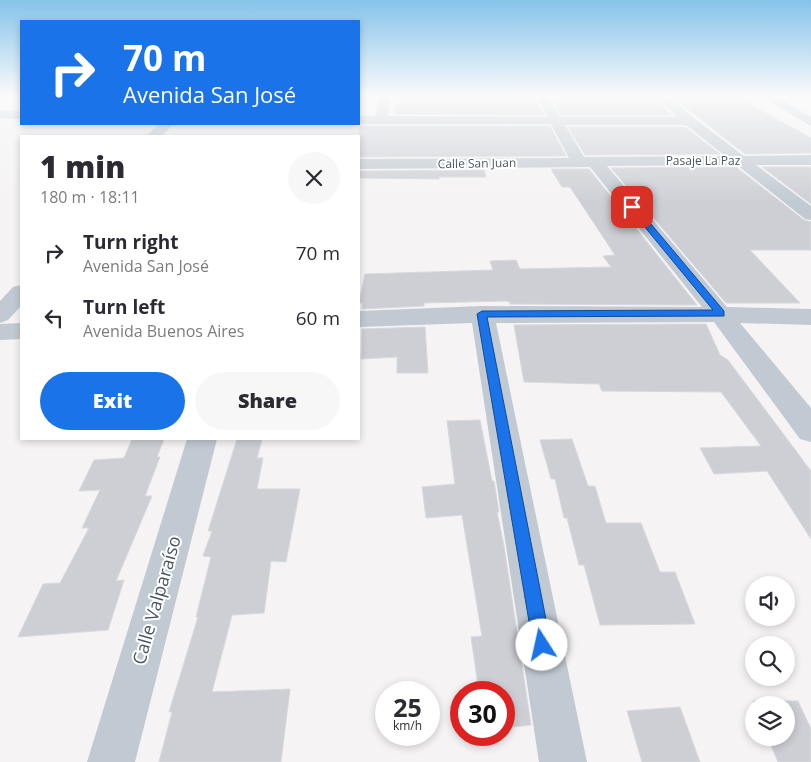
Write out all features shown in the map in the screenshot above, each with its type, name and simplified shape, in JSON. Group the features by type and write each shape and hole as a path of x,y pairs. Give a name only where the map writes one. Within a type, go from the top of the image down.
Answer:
{"street":[{"path":"562,132 720,314 811,430"},
{"path":"703,132 811,215"},
{"name":"Pasaje La Paz","path":"586,161 811,160"},
{"name":"Calle San Juan","path":"360,164 586,161"},
{"path":"0,315 20,293"},
{"path":"482,314 563,762"},
{"path":"360,319 482,314 720,314 811,317"},
{"path":"0,332 20,331"},
{"name":"Calle Valparaíso","path":"110,762 202,440"}],"building":[{"path":"359,132 553,132 566,156 360,157"},
{"path":"571,132 691,132 720,154 585,155"},
{"path":"716,132 799,132 811,138 811,153 745,154"},
{"path":"736,167 804,220 811,222 811,250 750,250 800,303 726,303 611,168"},
{"path":"762,167 811,167 811,204"},
{"path":"551,169 589,169 697,305 510,304 510,302 505,301 424,303 424,306 362,309 360,298 365,274 493,270 490,261 516,260 520,269 611,267 603,256 615,255 570,187 562,187"},
{"path":"484,170 486,177 439,177 439,179 360,178 360,171"},
{"path":"706,324 720,355 728,360 811,471 811,539 767,471 714,474 700,448 761,446 721,392 602,391 599,384 524,382 514,325"},
{"path":"425,327 428,373 397,373 397,357 361,359 362,329"},
{"path":"480,420 492,481 494,481 499,512 497,512 504,546 531,725 515,727 515,681 477,681 471,637 482,636 462,515 426,518 422,487 455,484 447,421"},
{"path":"572,439 588,486 595,486 606,523 641,523 660,572 675,572 695,624 600,625 584,565 579,565 567,518 564,518 555,479 551,479 540,440"},
{"path":"132,440 164,440 157,457 160,457 145,496 152,496 116,581 124,580 108,630 18,637 43,584 60,583 89,528 82,528 100,490 79,491 94,460 124,458"},
{"path":"237,440 262,440 257,458 263,458 257,489 300,489 286,562 271,561 264,613 232,615 212,692 290,689 281,762 159,762 172,712 169,712 198,617 196,617 211,557 203,556 212,531 208,531"},
{"path":"795,701 798,701 811,729 811,762 778,762 771,746 795,746"},
{"path":"680,707 700,762 642,762 627,711"}],"route":[{"path":"542,645 482,314 720,314 632,207"}]}
